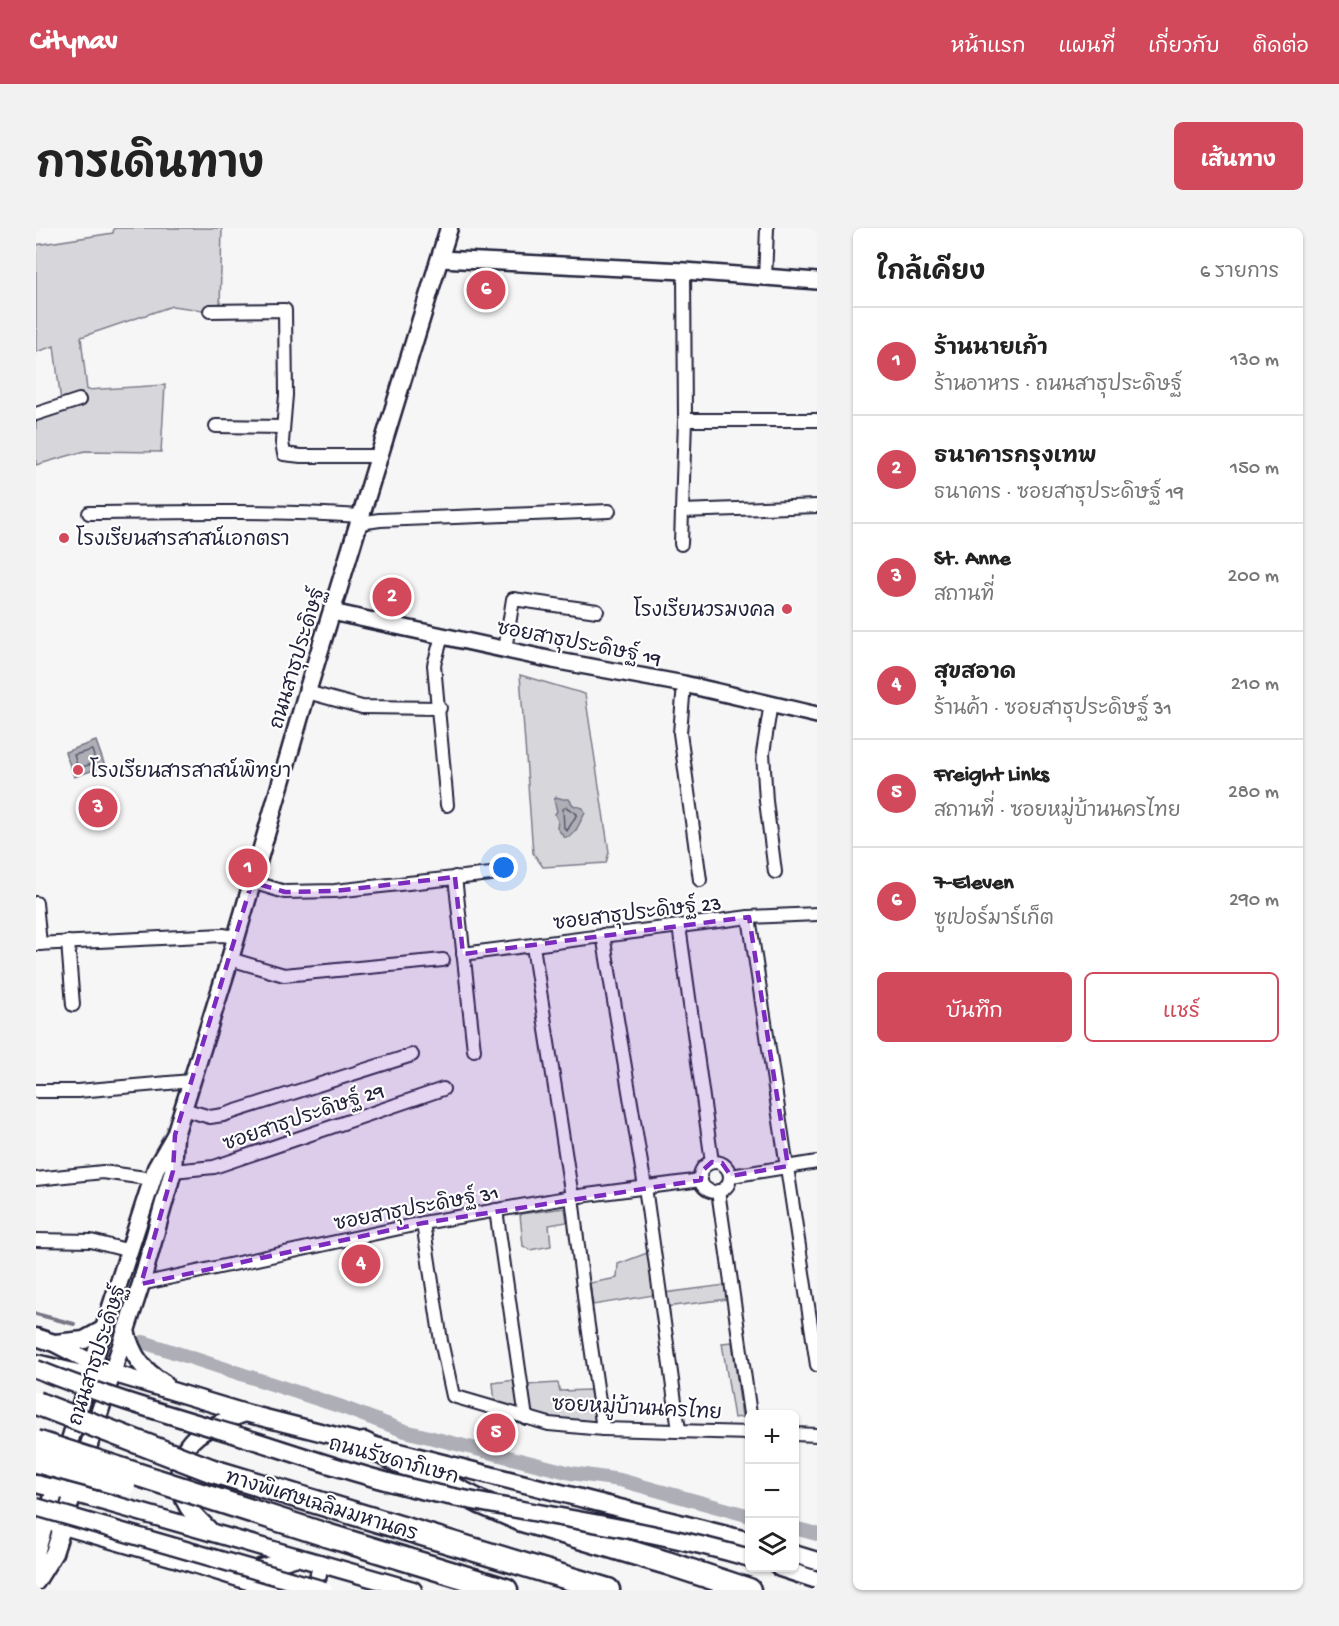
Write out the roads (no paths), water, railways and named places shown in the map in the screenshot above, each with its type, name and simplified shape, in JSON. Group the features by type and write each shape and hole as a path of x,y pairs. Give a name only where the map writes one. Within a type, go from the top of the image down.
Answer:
{"highway":[{"path":"36,1403 213,1471"},
{"name":"ทางพิเศษเฉลิมมหานคร","path":"36,1414 213,1471 608,1590"},
{"name":"ทางพิเศษเฉลิมมหานคร","path":"36,1442 506,1590"},
{"path":"364,1444 480,1502 522,1520 749,1590"},
{"path":"36,1461 158,1495 326,1535"}],"main road":[{"name":"ถนนสาธุประดิษฐ์","path":"36,1582 54,1552 141,1284 173,1171 175,1135 449,228"},
{"name":"ถนนสาธุประดิษฐ์","path":"36,1574 39,1515 56,1489 152,1179 162,1155 175,1135"},
{"path":"54,1343 84,1340 104,1329"},
{"path":"126,1330 130,1347 137,1360 150,1374 180,1392"},
{"name":"ถนนรัชดาภิเษก","path":"36,1337 54,1343 91,1370"},
{"name":"ถนนรัชดาภิเษก","path":"36,1363 112,1373 245,1413 745,1540"},
{"name":"ถนนรัชดาภิเษก","path":"36,1369 68,1382 185,1420 382,1480 468,1500 662,1535 745,1557"},
{"path":"36,1387 36,1414"},
{"path":"212,1532 189,1508 182,1493 179,1478 181,1461 189,1444 196,1436 245,1413"},
{"path":"36,1484 413,1590"},
{"path":"39,1515 87,1533 277,1590"},
{"path":"39,1515 324,1590"},
{"path":"54,1552 69,1538 87,1533"},
{"path":"799,1555 817,1561"},
{"path":"234,1576 298,1557"},
{"path":"792,1572 817,1580"}],"street":[{"path":"765,279 767,228"},
{"path":"440,259 684,271 765,279 817,281"},
{"path":"681,544 685,420 684,271"},
{"path":"210,311 285,310 286,394 282,442 284,454 379,456"},
{"path":"36,414 79,400"},
{"path":"685,420 817,420"},
{"path":"216,426 283,427"},
{"path":"682,511 817,506"},
{"path":"90,513 331,513 360,519 380,520 609,511"},
{"path":"505,650 513,599 597,611"},
{"name":"ซอยสาธุประดิษฐ์ 19","path":"332,612 505,650 684,684 817,715"},
{"path":"442,636 434,665 440,708 447,805"},
{"path":"684,684 680,733 700,880"},
{"path":"307,692 362,707 440,708"},
{"path":"771,703 763,753 775,872"},
{"path":"252,882 285,892 335,891 491,874"},
{"path":"455,877 474,1050"},
{"path":"36,903 38,944 236,936"},
{"name":"ซอยสาธุประดิษฐ์ 23","path":"463,954 749,917 817,914"},
{"path":"749,917 817,1365"},
{"path":"679,926 712,1162"},
{"path":"603,935 645,1187 679,1430"},
{"path":"68,942 73,1005"},
{"path":"533,946 572,1197 603,1429"},
{"path":"230,959 284,975 443,960"},
{"path":"183,1109 210,1117 223,1115 412,1055"},
{"path":"36,1091 78,1091 191,1081"},
{"name":"ซอยสาธุประดิษฐ์ 29","path":"173,1171 214,1167 443,1089"},
{"path":"712,1162 722,1163 729,1170 728,1185 718,1191 706,1188 701,1180 700,1175 704,1167 712,1162"},
{"path":"730,1176 817,1162"},
{"path":"36,1179 103,1172 152,1179"},
{"name":"ซอยสาธุประดิษฐ์ 31","path":"141,1284 423,1223 572,1197 701,1180"},
{"path":"718,1191 749,1410"},
{"path":"496,1210 526,1418"},
{"name":"ซอยหมู่บ้านนครไทย","path":"423,1223 441,1341 453,1396 549,1424 603,1429 745,1433"},
{"path":"36,1240 91,1241 130,1251"},
{"path":"799,1434 817,1435"},
{"path":"315,1590 321,1563"}],"water":[{"path":"96,741 105,766 74,777 65,752"},
{"path":"556,797 569,799 573,805 583,808 585,813 576,830 569,837 564,837 557,828 558,821 555,814 557,811 554,800"}],"waterway":[{"path":"36,1314 74,1324"},
{"path":"143,1342 342,1407 405,1431 571,1473 620,1480 745,1515"},
{"path":"799,1529 817,1534"}],"place":[{"name":"7-Eleven","path":"486,290"},
{"name":"โรงเรียนสารสาสน์เอกตรา","path":"64,538"},
{"name":"ธนาคารกรุงเทพ","path":"392,597"},
{"name":"โรงเรียนวรมงคล","path":"787,609"},
{"name":"โรงเรียนสารสาสน์พิทยา","path":"78,770"},
{"name":"St. Anne","path":"98,808"},
{"name":"ร้านนายเก้า","path":"248,868"},
{"name":"สุขสอาด","path":"361,1264"},
{"name":"Freight Links","path":"496,1433"}]}
